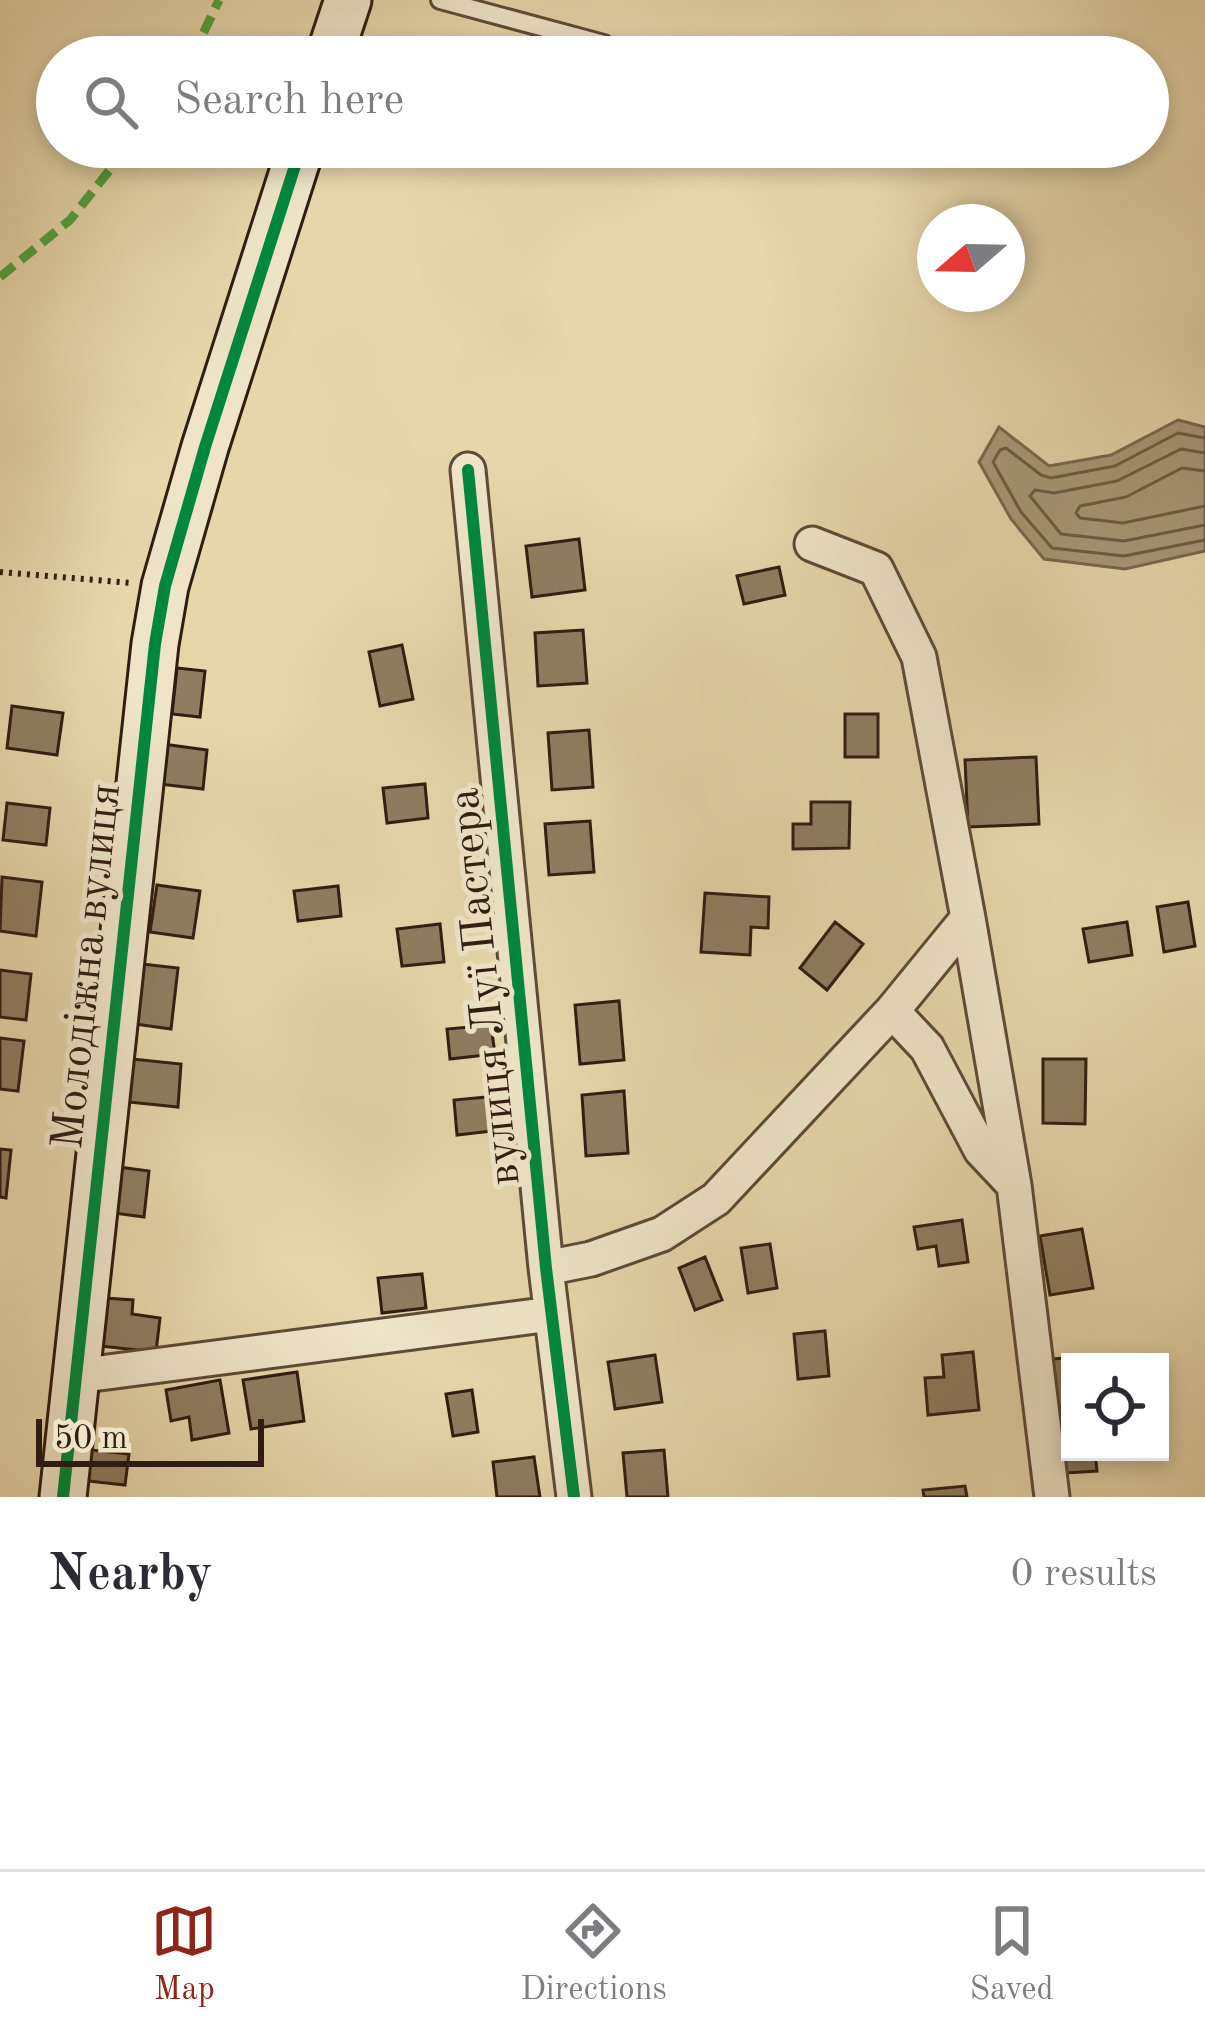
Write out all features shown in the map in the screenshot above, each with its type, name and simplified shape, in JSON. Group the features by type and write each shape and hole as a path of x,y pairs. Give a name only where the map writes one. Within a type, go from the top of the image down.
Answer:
{"street":[{"path":"336,36 348,0"},
{"name":"Молодіжна вулиця","path":"63,1497 152,668 165,586 294,168"},
{"name":"вулиця Луї Пастера","path":"467,470 546,1268 574,1497"},
{"path":"812,544 876,568 920,657 1014,1185 1052,1497"},
{"path":"546,1268 591,1259 662,1234 716,1199 892,1011 968,918"},
{"path":"892,1011 927,1048 981,1150 1014,1185"},
{"path":"77,1376 551,1314"}],"lane":[{"path":"440,0 574,36"}],"path":[{"path":"0,572 165,586"}],"water":[{"path":"1178,420 1205,427 1205,551 1125,569 1044,559 1011,519 979,462 999,427 1049,466 1111,455"}],"building":[{"path":"579,539 585,590 532,597 526,546"},
{"path":"779,567 785,595 744,604 737,576"},
{"path":"583,630 587,683 538,686 535,633"},
{"path":"402,645 413,699 380,706 369,652"},
{"path":"177,668 205,671 200,717 172,714"},
{"path":"12,706 63,713 57,755 7,748"},
{"path":"845,714 878,714 878,757 845,757"},
{"path":"589,730 593,787 552,790 548,733"},
{"path":"163,744 207,750 203,789 159,784"},
{"path":"1036,757 1039,824 968,827 965,760"},
{"path":"425,784 428,818 387,823 383,788"},
{"path":"811,802 850,802 849,848 793,849 793,824 811,824"},
{"path":"7,803 50,808 46,845 3,840"},
{"path":"590,821 594,872 549,875 545,824"},
{"path":"2,877 42,882 36,936 0,931"},
{"path":"157,885 200,891 193,938 150,932"},
{"path":"338,886 341,916 298,921 294,891"},
{"path":"705,893 769,897 768,928 751,927 750,955 701,952"},
{"path":"1188,902 1195,946 1164,952 1157,907"},
{"path":"835,922 863,944 827,990 800,968"},
{"path":"1127,922 1132,955 1089,962 1083,929"},
{"path":"440,924 444,962 402,966 397,929"},
{"path":"142,964 178,968 171,1029 135,1024"},
{"path":"0,970 31,974 26,1020 0,1017"},
{"path":"619,1001 624,1060 580,1064 575,1005"},
{"path":"491,1025 495,1054 450,1059 447,1029"},
{"path":"0,1038 24,1041 18,1091 0,1089"},
{"path":"132,1059 181,1064 178,1107 128,1102"},
{"path":"1043,1059 1086,1059 1085,1124 1043,1123"},
{"path":"624,1091 628,1153 586,1156 582,1095"},
{"path":"498,1096 501,1130 457,1135 454,1100"},
{"path":"0,1149 11,1150 6,1198 0,1197"},
{"path":"119,1167 149,1171 144,1217 114,1213"},
{"path":"962,1220 968,1262 939,1266 936,1246 918,1249 914,1227"},
{"path":"1082,1229 1093,1288 1050,1295 1040,1236"},
{"path":"770,1244 777,1288 748,1293 741,1248"},
{"path":"705,1257 722,1300 695,1310 679,1268"},
{"path":"422,1274 426,1308 382,1313 378,1278"},
{"path":"105,1298 133,1300 132,1314 160,1318 156,1352 100,1346"},
{"path":"825,1331 829,1376 798,1379 794,1334"},
{"path":"973,1352 979,1410 928,1415 925,1378 944,1377 942,1355"},
{"path":"655,1355 662,1402 615,1409 608,1362"},
{"path":"1061,1358 1061,1407 1058,1407 1053,1359"},
{"path":"297,1372 304,1421 251,1429 243,1380"},
{"path":"220,1380 229,1433 192,1440 189,1417 171,1421 166,1390"},
{"path":"472,1390 478,1432 453,1436 446,1394"},
{"path":"91,1450 129,1454 125,1485 88,1481"},
{"path":"664,1450 668,1497 627,1497 623,1453"},
{"path":"534,1457 540,1497 497,1497 493,1462"},
{"path":"1065,1461 1096,1461 1097,1471 1066,1473"},
{"path":"965,1486 967,1497 924,1497 923,1490"}],"marked path":[{"path":"202,36 219,0"},
{"path":"0,277 70,220 111,168"}],"cycle path":[{"path":"63,1497 165,586 294,168"},
{"path":"468,470 546,1268 574,1497"}]}
